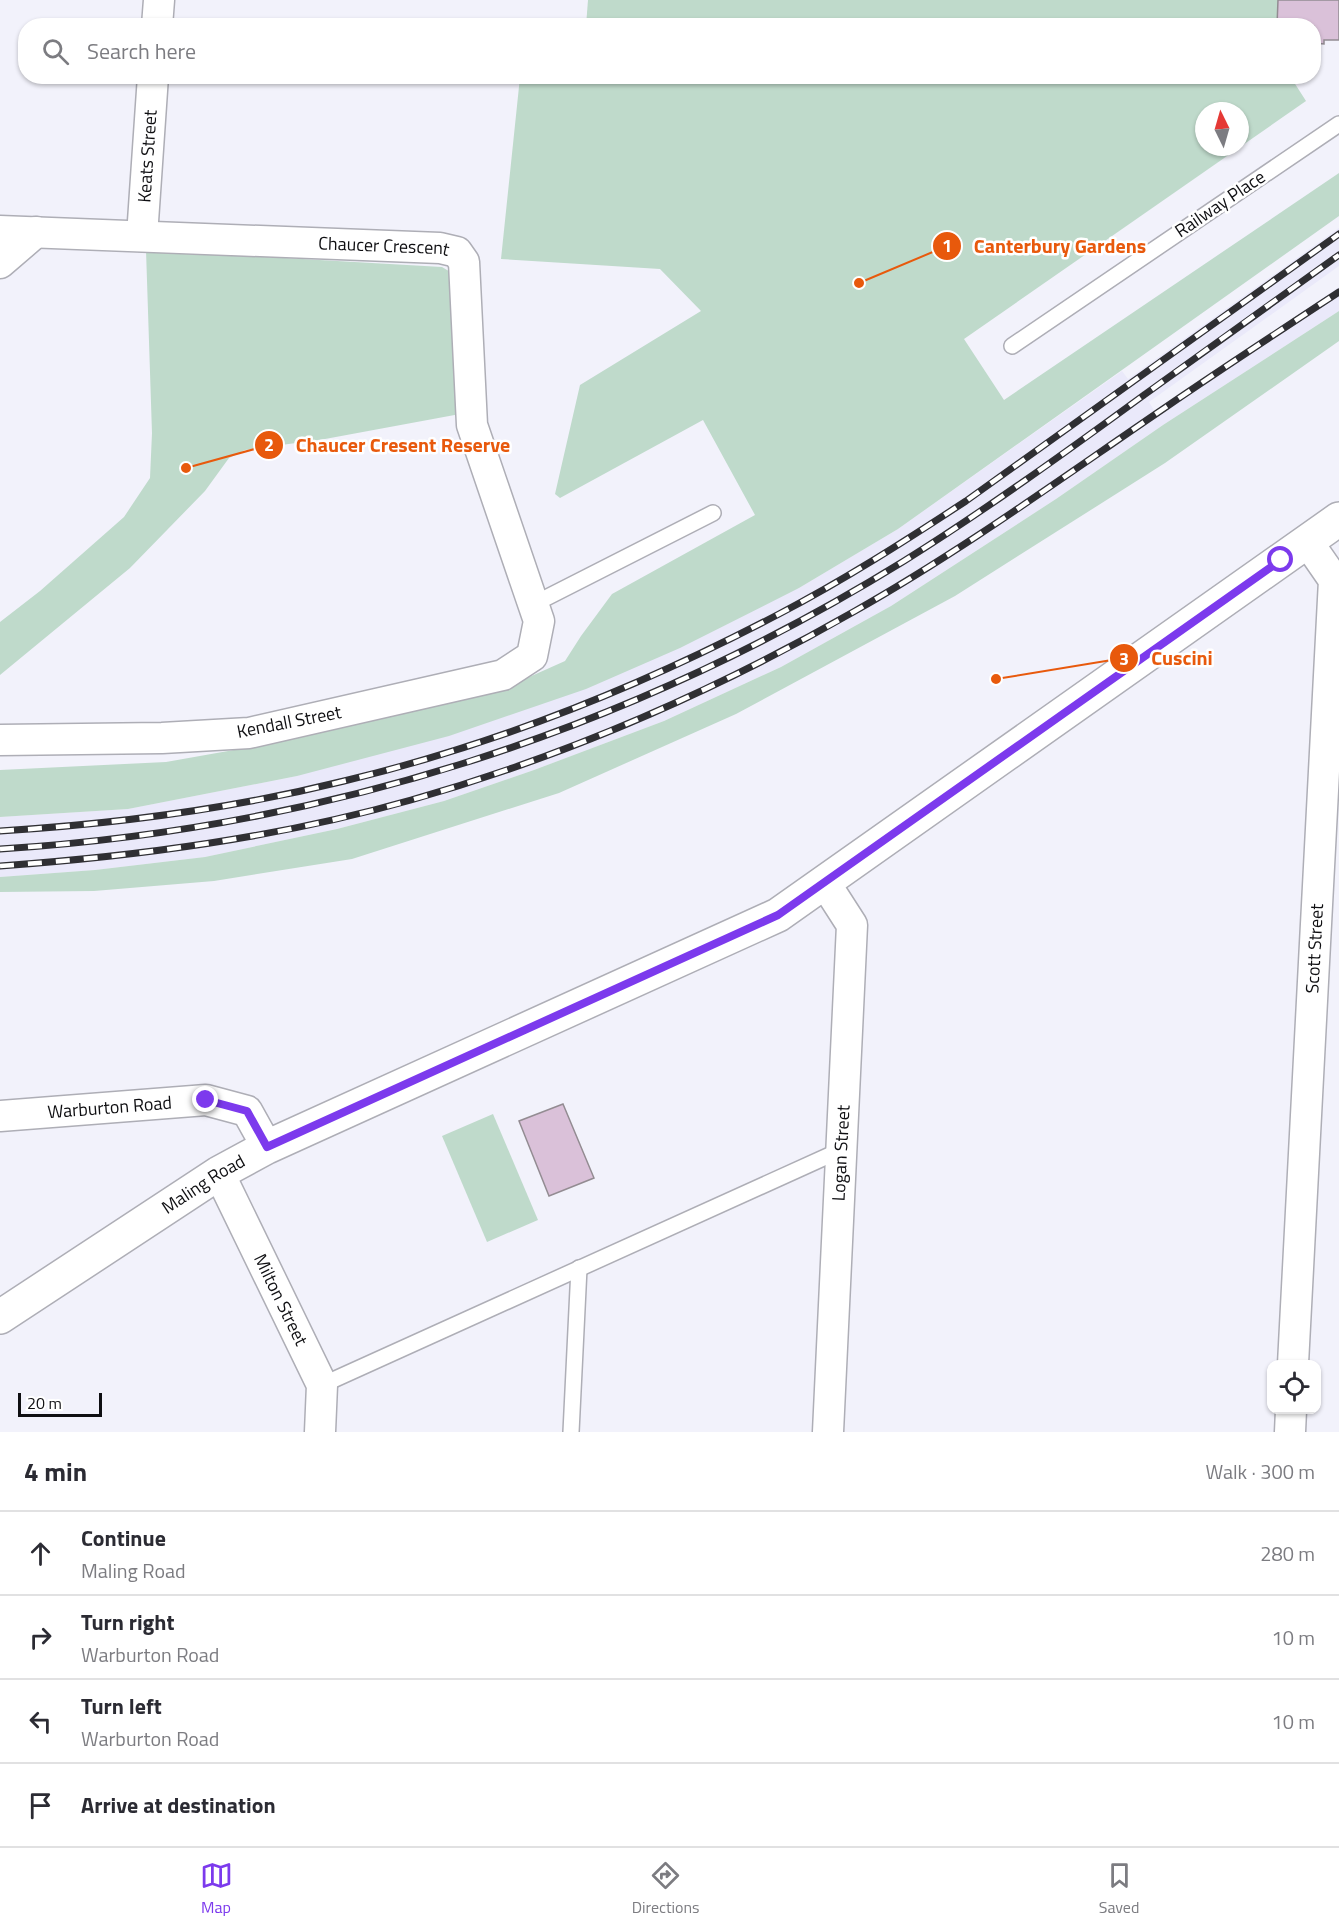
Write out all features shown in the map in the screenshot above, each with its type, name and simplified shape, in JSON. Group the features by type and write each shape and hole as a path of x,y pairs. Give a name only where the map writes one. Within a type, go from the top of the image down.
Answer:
{"street":[{"path":"158,18 159,0"},
{"name":"Keats Street","path":"142,236 152,84"},
{"name":"Chaucer Crescent","path":"0,231 440,248 457,252 464,262 471,425 539,621 532,656"},
{"path":"0,263 36,232"},
{"name":"Maling Road","path":"0,1317 219,1173 267,1147 778,915 1339,519"},
{"name":"Scott Street","path":"1293,1360 1334,580 1307,541"},
{"name":"Kendall Street","path":"0,740 162,738 249,733 503,675 532,656"},
{"name":"Logan Street","path":"825,883 852,925 828,1432"},
{"name":"Warburton Road","path":"0,1116 206,1100 247,1111 267,1147"},
{"name":"Milton Street","path":"219,1173 322,1385 320,1432"},
{"path":"1290,1432 1291,1414"}],"lane":[{"name":"Railway Place","path":"1012,346 1339,124"},
{"path":"534,604 713,513"},
{"path":"322,1385 842,1150"},
{"path":"571,1432 579,1268"}],"shaded area":[{"path":"1339,228 1339,266 1149,402 1155,412 1339,287 1339,311 891,606 781,667 664,721 444,801 337,829 205,857 95,870 0,877 0,817 128,809 297,776 799,588 898,529 1122,371 1128,379"}],"green space":[{"path":"588,0 1280,0 1280,18 587,18"},
{"path":"519,84 1295,84 1306,101 1249,141 1249,102 1195,102 1195,156 1227,156 964,339 1004,400 1339,173 1339,216 898,529 799,588 680,648 586,689 449,736 297,776 128,809 0,817 0,770 166,762 245,748 518,682 565,661 612,594 755,515 703,420 560,498 555,494 580,385 701,311 660,269 501,259"},
{"path":"146,250 442,267 452,273 460,414 325,439 245,450 229,458 205,491 130,568 0,675 0,622 40,591 124,517 150,478 152,433"},
{"path":"1339,311 1339,341 1165,463 955,596 736,714 559,793 352,859 214,881 94,891 0,892 0,877 95,870 205,857 337,829 444,801 664,721 781,667 891,606"},
{"path":"493,1114 538,1220 487,1242 442,1136"}],"building":[{"path":"1278,0 1339,0 1339,40 1324,40 1324,44 1321,44 1321,18 1277,18"},
{"path":"563,1104 594,1178 549,1196 519,1121"}],"railway":[{"path":"0,831 173,814 302,791 456,750 567,711 621,689 727,640 803,601 874,560 966,501 1339,234"},
{"path":"0,849 120,838 239,819 355,794 470,761 582,722 692,675 799,621 935,541 1056,459 1339,255"},
{"path":"0,866 155,851 310,825 469,783 639,719 748,668 895,588 1339,292"}],"place":[{"name":"Canterbury Gardens","path":"859,283"},
{"name":"Chaucer Cresent Reserve","path":"186,468"},
{"name":"Cuscini","path":"996,679"}],"route":[{"path":"206,1100 247,1111 267,1147 778,915 1281,560"}]}
